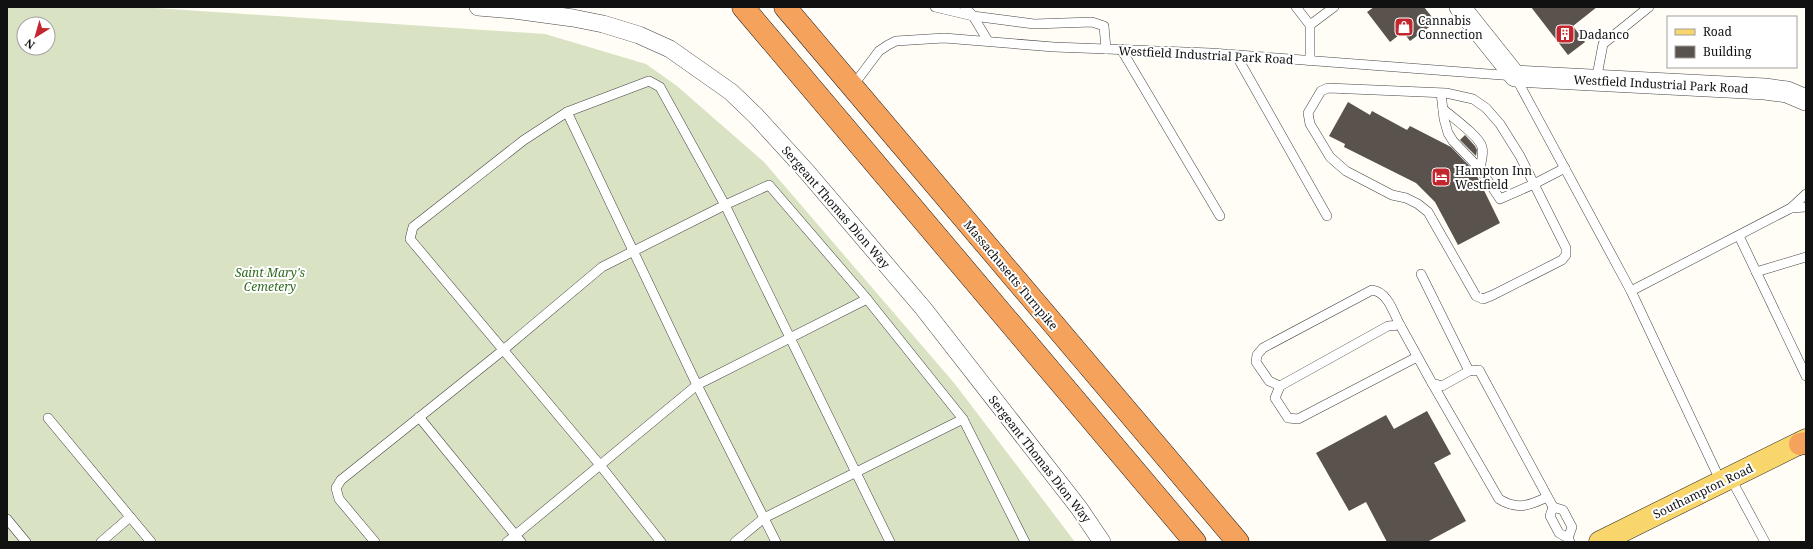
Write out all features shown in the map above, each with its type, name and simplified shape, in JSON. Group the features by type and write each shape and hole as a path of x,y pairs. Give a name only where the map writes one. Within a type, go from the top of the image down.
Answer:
{"highway":[{"path":"743,7 1194,542"},
{"name":"Massachusetts Turnpike","path":"785,7 1238,542"},
{"path":"1093,421 1180,542"}],"main road":[{"name":"Southampton Road","path":"1600,542 1804,442"}],"street":[{"name":"Sergeant Thomas Dion Way","path":"478,7 573,18 603,24 639,35 670,49 731,92 756,116 807,172 923,308 1079,508 1102,542"},
{"path":"1460,7 1515,76"},
{"name":"Westfield Industrial Park Road","path":"1515,76 1765,89 1787,92 1806,100"}],"lane":[{"path":"734,7 759,26"},
{"path":"935,7 974,16 1034,24 1092,22 1104,26 1106,49"},
{"path":"965,7 974,16 988,41"},
{"path":"1296,7 1310,25 1310,61"},
{"path":"1310,25 1334,7"},
{"path":"1596,81 1603,44 1649,7"},
{"name":"Westfield Industrial Park Road","path":"852,87 879,50 896,41 944,38 1106,49 1236,55 1515,76"},
{"path":"1121,49 1220,216"},
{"path":"1236,55 1327,216"},
{"path":"1515,76 1631,292 1726,480 1765,542"},
{"path":"661,542 600,465 410,239 413,228 524,140 567,112 649,81 660,87 725,205 890,542"},
{"path":"1328,88 1441,93 1473,99 1486,108 1500,124 1520,156 1534,184 1566,248 1566,255 1562,260 1493,296 1483,299 1476,296 1428,212 1418,204 1406,198 1392,195 1346,171 1330,157 1310,124 1308,113 1321,91 1328,88"},
{"path":"1441,93 1445,126 1453,141 1480,169 1500,199 1565,168"},
{"path":"1443,109 1482,145 1483,155 1480,169"},
{"path":"567,112 697,385 776,542"},
{"path":"375,542 339,499 336,488 341,480 602,267 632,250 770,185 867,299 963,419 1025,542"},
{"path":"1631,292 1791,208 1806,194"},
{"path":"1791,208 1806,207"},
{"path":"1739,236 1806,376"},
{"path":"1756,272 1806,257"},
{"path":"1421,274 1469,371"},
{"path":"1280,386 1269,381 1256,362 1257,355 1263,348 1372,290 1380,291 1385,296 1417,357 1499,499 1508,504 1517,506 1530,505 1547,497"},
{"path":"507,542 518,539 600,465 697,385 867,299"},
{"path":"1400,325 1388,326 1280,386 1275,398 1288,418 1298,419 1417,357"},
{"path":"1432,383 1442,386 1469,371 1479,370 1547,497 1553,507 1563,510 1572,527 1569,540 1559,533 1550,516 1553,507"},
{"path":"419,417 518,539"},
{"path":"48,418 151,542"},
{"path":"735,542 764,518 963,419"},
{"path":"102,542 130,517"},
{"path":"7,519 26,542"}],"green space":[{"name":"Saint Mary's Cemetery","path":"7,7 140,7 545,34 646,64 677,86 764,162 955,384 1075,542 7,542"}],"building":[{"name":"Cannabis Connection","path":"1374,7 1424,7 1436,22 1410,41 1403,32 1390,42 1367,12"},
{"name":"Dadanco","path":"1531,7 1597,7 1573,26 1585,42 1568,55"},
{"name":"Hampton Inn Westfield","path":"1348,102 1370,115 1372,111 1407,130 1410,126 1451,147 1475,172 1500,223 1458,245 1435,202 1416,183 1344,147 1345,144 1329,136"},
{"path":"1465,135 1475,146 1477,150 1476,156 1460,140"},
{"path":"1427,411 1451,454 1434,463 1466,521 1427,542 1387,542 1366,502 1349,511 1316,453 1386,415 1394,429"}],"place":[{"name":"Cannabis Connection","path":"1404,27"},
{"name":"Dadanco","path":"1565,34"},
{"name":"Hampton Inn Westfield","path":"1441,177"}]}
